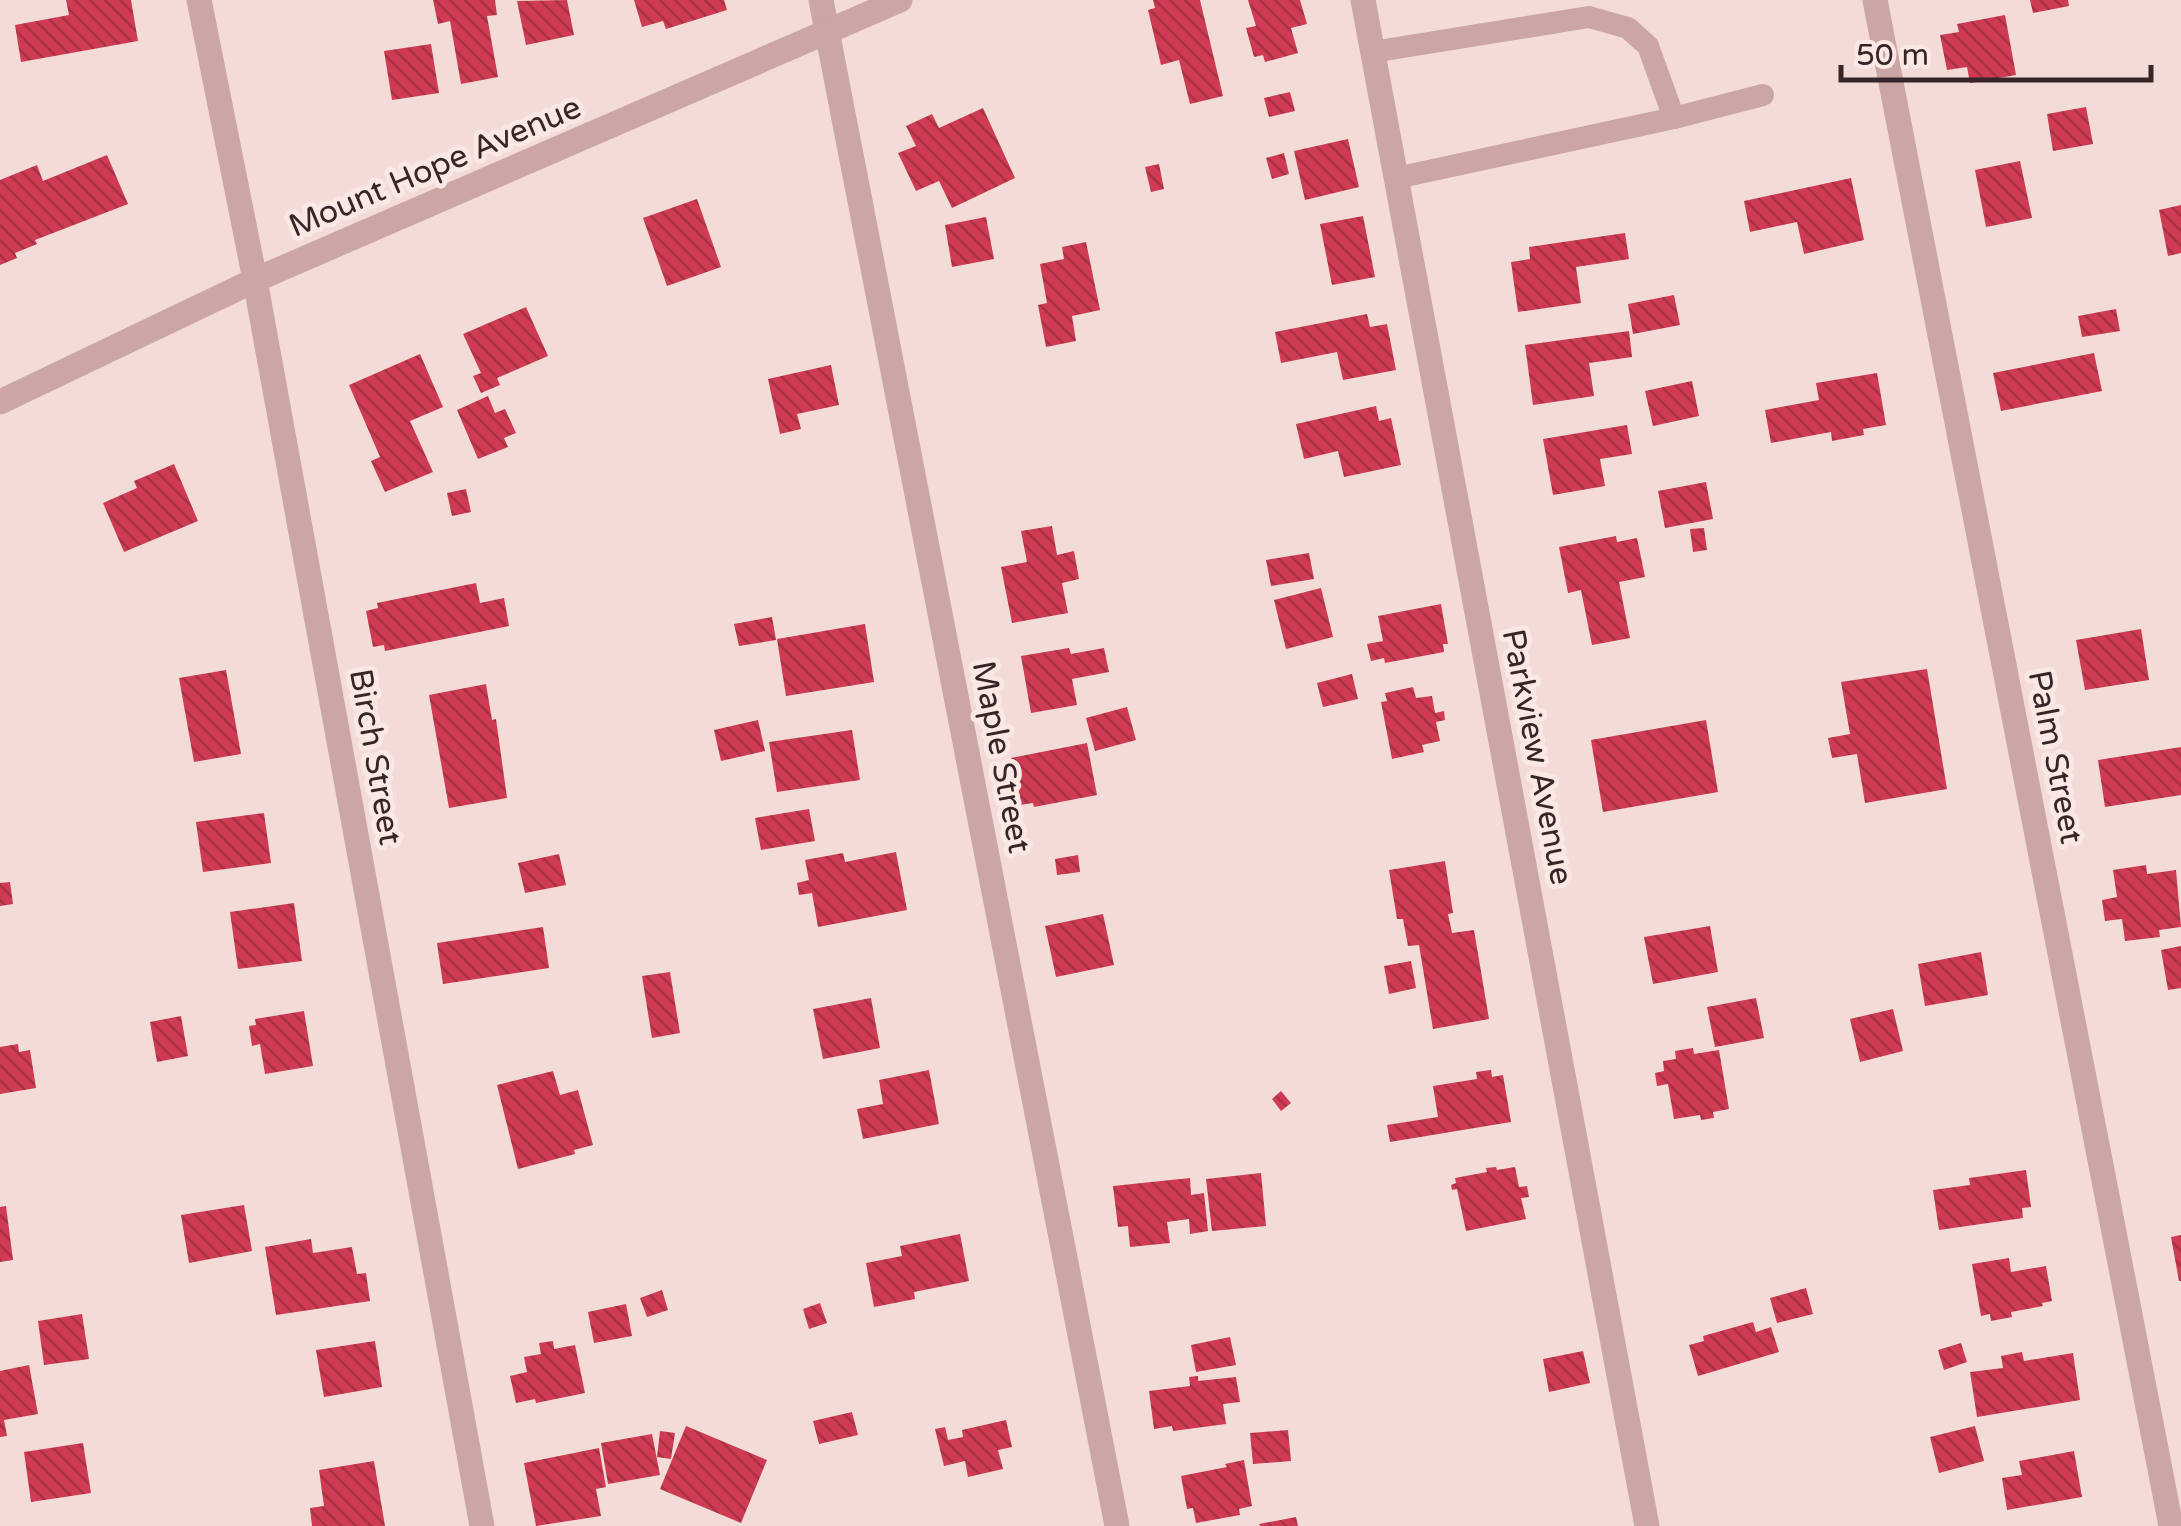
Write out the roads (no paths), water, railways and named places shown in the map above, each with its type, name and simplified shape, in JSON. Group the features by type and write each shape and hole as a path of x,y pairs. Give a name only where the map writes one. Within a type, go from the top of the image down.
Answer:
{"street":[{"name":"Birch Street","path":"200,0 256,280 482,1526"},
{"name":"Maple Street","path":"822,0 1117,1526"},
{"name":"Mount Hope Avenue","path":"0,402 256,280 900,0"},
{"name":"Parkview Avenue","path":"1363,0 1647,1526"},
{"name":"Palm Street","path":"1876,0 2170,1526"}],"lane":[{"path":"1372,52 1589,16 1628,28 1648,46 1674,118"},
{"path":"1396,178 1763,95"}]}
